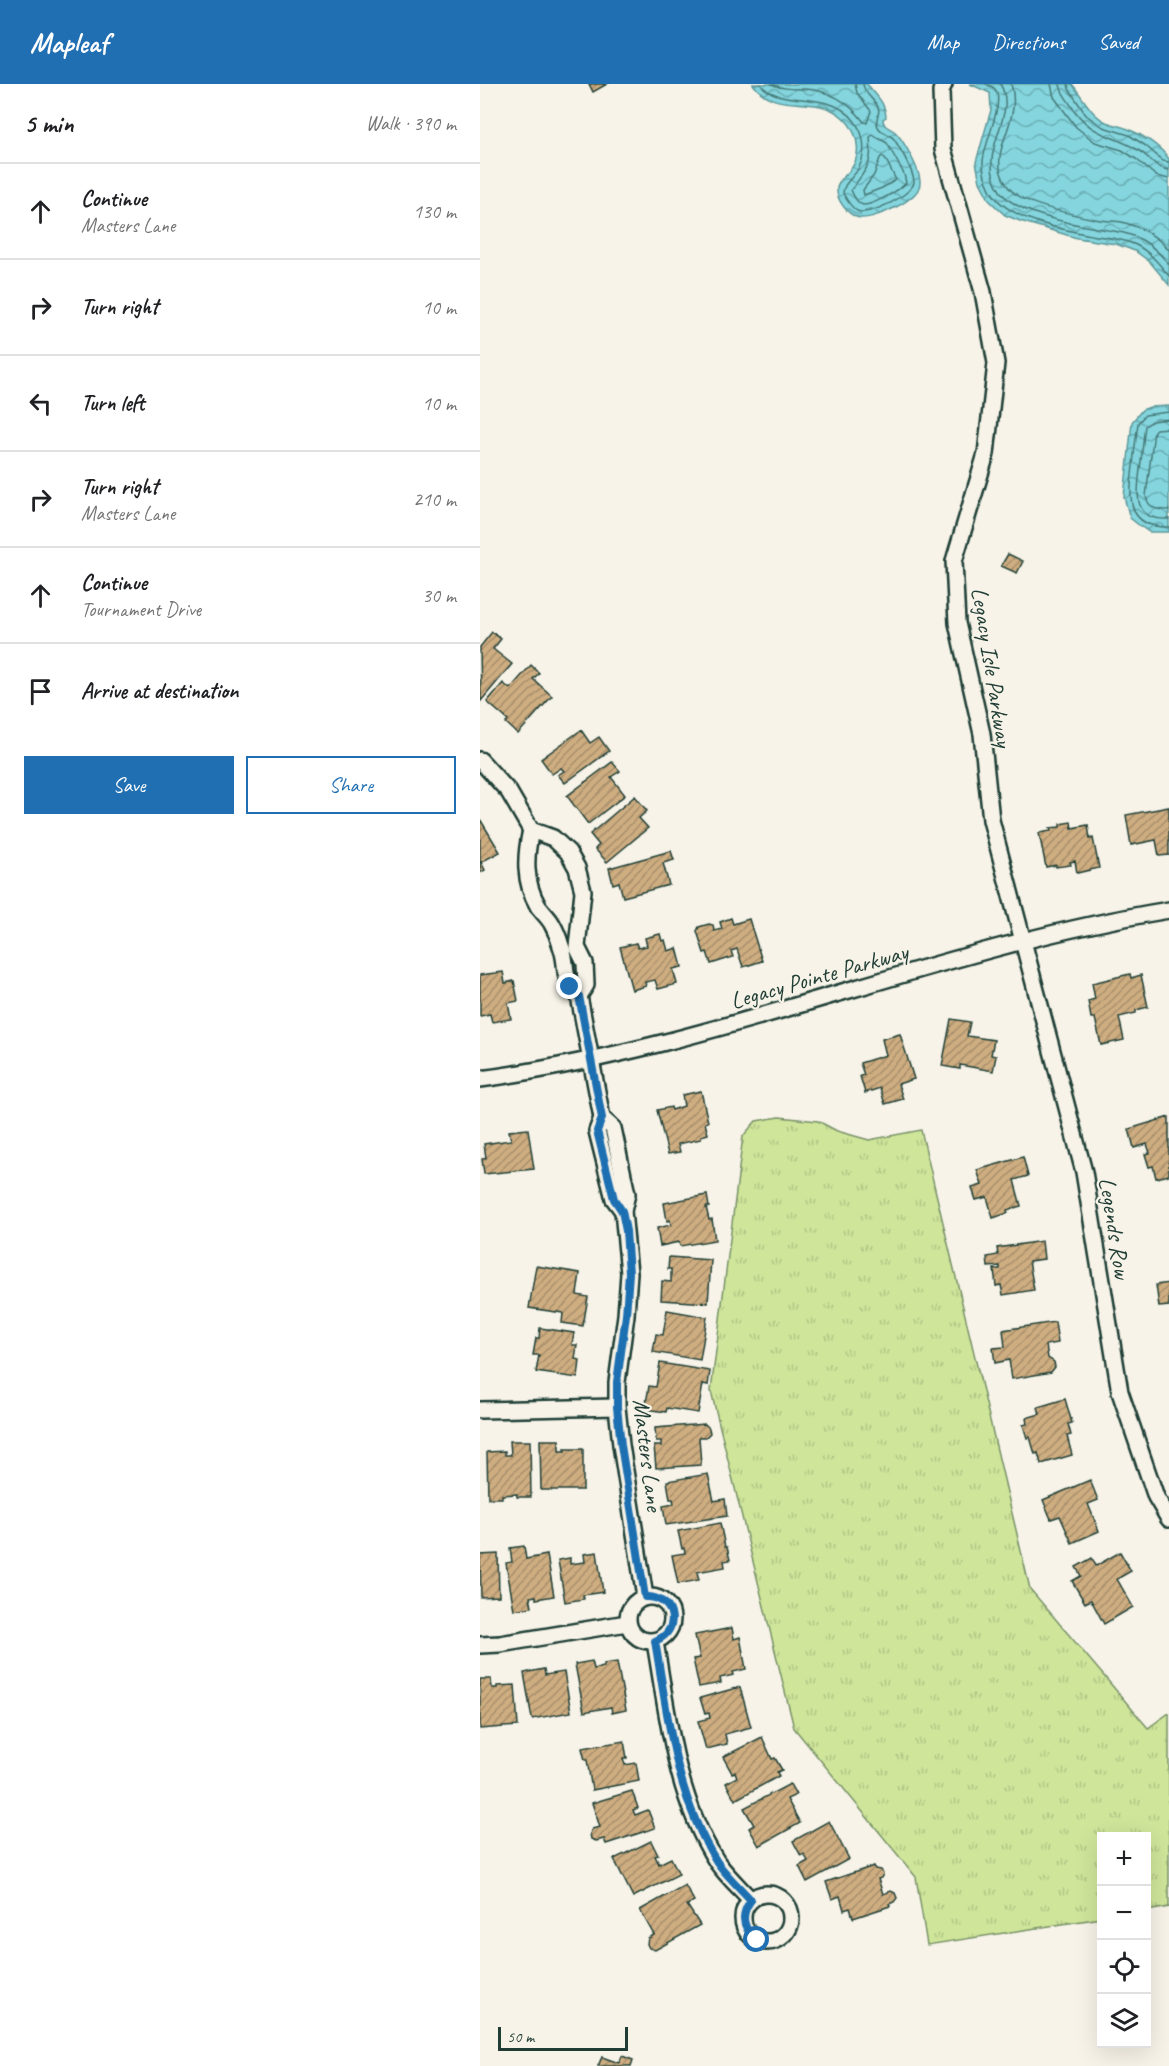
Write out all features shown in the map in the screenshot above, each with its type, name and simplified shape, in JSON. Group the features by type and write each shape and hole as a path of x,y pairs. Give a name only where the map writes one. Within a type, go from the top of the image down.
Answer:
{"street":[{"name":"Legacy Isle Parkway","path":"944,84 941,91 943,149 982,292 996,363 986,454 954,561 957,623 982,734 991,820 1024,942"},
{"path":"481,761 508,792 531,830 553,838 568,852 577,868 583,891 570,948 564,968 570,987 579,996 586,985 585,963 570,948 538,906 528,883 526,853 531,830"},
{"name":"Legacy Pointe Parkway","path":"480,1079 591,1060 704,1033 954,960 1169,910"},
{"name":"Legends Row","path":"1024,942 1084,1172 1120,1392 1156,1497 1169,1519"},
{"name":"Masters Lane","path":"579,996 602,1118 613,1128 612,1162 627,1194 622,1211 629,1273 617,1382 617,1407 645,1597"},
{"path":"480,1410 617,1407"},
{"path":"645,1597 661,1600 671,1611 672,1619 668,1633 662,1639 647,1642 634,1636 627,1623 627,1616 633,1604 645,1597"},
{"path":"480,1645 500,1644 627,1623"},
{"path":"655,1641 674,1752 684,1791 699,1828 718,1863 751,1900"}],"green space":[{"path":"779,1117 818,1121 837,1131 869,1140 921,1130 1030,1589 1148,1728 1169,1713 1169,1907 1151,1910 1151,1832 1097,1832 1097,1919 927,1945 916,1877 794,1728 711,1391 743,1136 756,1121"}],"water":[{"path":"753,84 867,84 884,107 886,117 883,119 884,125 897,134 912,158 920,178 918,189 905,202 886,212 861,218 851,214 840,200 837,189 839,182 854,165 856,159 857,141 849,124 838,113 826,107 775,100 763,94"},
{"path":"970,84 1072,84 1100,119 1139,134 1161,150 1169,159 1169,285 1150,262 1135,251 1116,244 1077,238 1020,221 1005,215 990,201 980,182 976,162 991,110 990,93"},
{"path":"1169,406 1169,532 1149,532 1130,518 1124,497 1132,422 1142,410"}],"building":[{"path":"589,84 607,84 593,92"},
{"path":"1008,554 1023,561 1017,573 1001,566"},
{"path":"492,632 501,639 493,649 512,664 481,701 480,647"},
{"path":"531,665 539,673 533,679 552,696 518,734 506,723 508,720 487,702 503,683 510,689"},
{"path":"581,730 590,743 599,737 609,751 565,783 558,775 564,771 561,768 552,774 541,759"},
{"path":"612,762 620,771 611,777 625,795 588,824 567,796"},
{"path":"635,796 647,811 639,818 648,828 607,862 595,849 599,845 590,834"},
{"path":"1169,807 1169,855 1159,856 1156,840 1131,845 1126,815"},
{"path":"480,819 500,852 481,862 485,870 480,873"},
{"path":"1071,822 1072,828 1088,825 1099,868 1077,873 1075,861 1070,862 1071,865 1046,867 1039,833 1051,831 1050,828"},
{"path":"671,851 674,860 663,863 669,885 623,897 619,882 613,884 609,868"},
{"path":"731,918 733,924 749,919 762,961 743,967 737,949 731,951 733,957 711,964 707,952 704,953 697,931 699,927 709,924 713,925 714,931 722,929 720,922"},
{"path":"660,934 662,941 665,940 668,951 677,948 682,967 673,969 677,984 658,989 655,980 645,982 646,986 632,990 620,947 636,943 638,948 647,946 645,938"},
{"path":"503,972 505,983 514,981 518,1001 508,1003 511,1019 492,1022 490,1014 480,1016 480,975"},
{"path":"1130,974 1131,978 1141,975 1148,1007 1119,1017 1124,1040 1101,1045 1095,1018 1091,1018 1088,1001 1095,999 1092,983"},
{"path":"951,1019 970,1022 967,1036 994,1040 991,1055 996,1056 993,1071 960,1065 960,1069 942,1066"},
{"path":"900,1034 914,1079 898,1084 903,1099 885,1104 880,1088 865,1093 860,1076 864,1075 860,1063 886,1055 882,1039"},
{"path":"701,1091 708,1122 705,1123 708,1134 701,1136 701,1139 678,1144 680,1152 668,1154 657,1110 671,1107 672,1110 684,1106 682,1095"},
{"path":"1169,1117 1169,1175 1156,1178 1153,1166 1149,1167 1145,1154 1150,1153 1147,1144 1134,1148 1129,1129"},
{"path":"528,1129 534,1169 484,1174 482,1159 486,1158 484,1144 511,1140 509,1131"},
{"path":"1023,1157 1028,1176 1014,1180 1021,1206 1007,1210 1008,1213 993,1218 987,1197 976,1200 972,1188 982,1185 977,1170"},
{"path":"707,1195 709,1207 706,1207 709,1220 712,1219 715,1240 680,1246 679,1242 660,1246 657,1228 671,1225 670,1220 667,1221 664,1203"},
{"path":"1042,1241 1044,1259 1029,1261 1034,1290 1003,1295 1001,1285 996,1286 994,1269 1000,1269 1000,1266 988,1267 987,1257 998,1255 997,1248"},
{"path":"669,1257 711,1260 708,1303 661,1300 662,1281 671,1282 671,1269 668,1269"},
{"path":"536,1266 580,1273 577,1295 588,1297 583,1326 562,1323 563,1313 529,1308"},
{"path":"1169,1283 1169,1306 1159,1307 1156,1285"},
{"path":"667,1310 707,1317 700,1360 653,1352 656,1334 663,1335"},
{"path":"1055,1322 1058,1343 1046,1345 1048,1358 1054,1362 1055,1367 1051,1372 1012,1379 1009,1360 995,1363 993,1348 1005,1347 1003,1330"},
{"path":"540,1328 574,1333 572,1345 577,1345 575,1359 580,1360 578,1378 536,1372 539,1355 533,1355"},
{"path":"660,1363 710,1371 708,1385 703,1384 698,1413 667,1408 666,1412 645,1409 649,1386 656,1387"},
{"path":"1065,1399 1072,1423 1068,1424 1071,1435 1067,1436 1072,1455 1041,1464 1038,1453 1035,1454 1030,1437 1027,1438 1023,1425 1027,1424 1026,1418 1040,1414 1038,1407"},
{"path":"705,1424 710,1433 706,1437 699,1437 701,1465 656,1468 654,1446 661,1446 661,1441 656,1441 655,1428"},
{"path":"540,1440 559,1440 559,1451 583,1449 583,1490 541,1490"},
{"path":"510,1441 530,1441 531,1497 517,1497 517,1494 502,1495 502,1498 488,1498 487,1452 505,1451 505,1455 511,1455"},
{"path":"708,1474 714,1501 725,1499 727,1516 666,1525 663,1506 674,1504 673,1499 670,1499 667,1481"},
{"path":"1090,1480 1098,1500 1088,1504 1099,1531 1072,1543 1060,1516 1051,1519 1043,1500"},
{"path":"720,1523 730,1560 724,1561 725,1567 697,1572 699,1580 678,1584 672,1555 685,1553 678,1531"},
{"path":"524,1546 526,1559 547,1555 554,1596 536,1599 536,1596 530,1597 532,1607 514,1610 506,1563 512,1562 510,1548"},
{"path":"597,1552 603,1592 583,1595 584,1599 565,1602 558,1560 570,1558 570,1564 585,1562 584,1554"},
{"path":"1120,1552 1131,1571 1117,1579 1133,1607 1104,1624 1091,1600 1085,1603 1072,1581 1081,1576 1076,1567 1092,1558 1096,1566"},
{"path":"498,1554 499,1596 481,1597 480,1555"},
{"path":"732,1628 734,1639 740,1637 746,1669 720,1678 721,1683 699,1687 693,1659 700,1658 695,1635"},
{"path":"592,1661 594,1669 604,1667 604,1664 617,1662 626,1710 612,1713 611,1707 584,1712 575,1664"},
{"path":"544,1669 545,1675 564,1672 571,1712 532,1719 524,1673"},
{"path":"480,1679 491,1679 492,1688 515,1685 518,1726 480,1729"},
{"path":"740,1687 751,1727 725,1734 727,1744 706,1749 698,1721 710,1718 709,1713 705,1714 700,1698"},
{"path":"762,1737 772,1759 775,1758 782,1770 777,1772 779,1776 735,1800 726,1783 737,1777 735,1772 732,1773 723,1757"},
{"path":"624,1741 627,1758 623,1758 625,1765 636,1763 639,1781 592,1790 587,1760 585,1760 582,1748"},
{"path":"790,1784 796,1795 787,1799 800,1823 759,1846 749,1828 754,1825 744,1808"},
{"path":"632,1791 638,1808 633,1810 635,1815 648,1810 655,1828 606,1844 604,1839 596,1841 591,1839 592,1829 600,1827 592,1803"},
{"path":"829,1821 849,1859 807,1882 799,1866 808,1861 804,1854 801,1856 793,1841"},
{"path":"651,1841 658,1855 655,1856 659,1864 671,1858 679,1874 633,1897 614,1859"},
{"path":"874,1866 883,1874 878,1879 883,1894 891,1891 897,1898 889,1904 890,1906 853,1918 850,1908 844,1910 840,1896 832,1899 826,1882"},
{"path":"685,1885 694,1901 687,1905 700,1925 655,1950 649,1948 648,1938 654,1935 640,1910"},
{"path":"622,2056 633,2060 631,2066 598,2066 602,2057 619,2063"}],"route":[{"path":"570,987 579,996 602,1118 597,1131 614,1199 622,1211 626,1231 629,1273 617,1382 617,1407 645,1597 661,1600 671,1611 672,1619 668,1633 662,1639 655,1641 674,1752 684,1791 699,1828 718,1863 751,1900 745,1908 744,1926 757,1940"}]}
